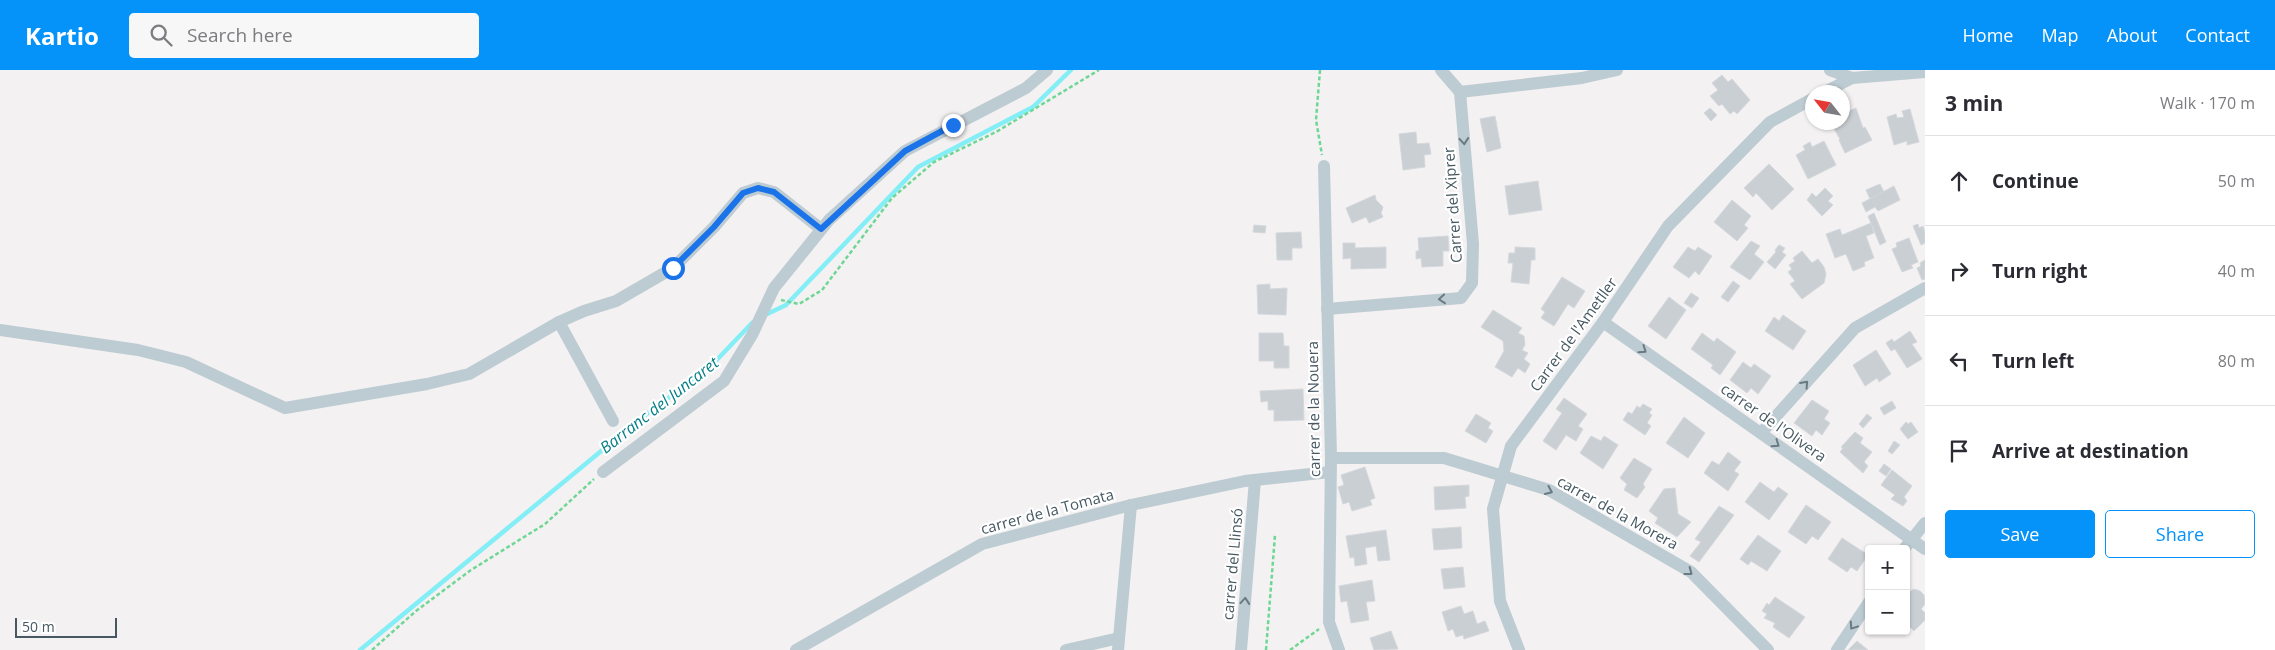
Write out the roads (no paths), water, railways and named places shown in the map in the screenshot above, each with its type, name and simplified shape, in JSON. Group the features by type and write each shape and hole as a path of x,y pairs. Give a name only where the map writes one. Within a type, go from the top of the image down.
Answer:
{"street":[{"path":"603,472 724,380 752,335 774,288 821,229 905,151 1026,88 1047,70"},
{"path":"1442,70 1460,92 1582,78 1617,70"},
{"path":"1830,70 1852,78"},
{"path":"1838,85 1852,78 1925,72"},
{"name":"Carrer del Xiprer","path":"1327,309 1461,298 1472,283 1474,244 1460,92"},
{"name":"Carrer de l'Ametller","path":"1519,650 1500,601 1493,509 1511,446 1603,322 1668,226 1770,122 1805,103"},
{"name":"carrer de la Nouera","path":"1324,166 1331,458 1329,622 1339,650"},
{"path":"0,330 138,350 186,362 285,408 427,384 469,374 558,322 616,301 673,268 714,227 743,193 758,188 774,192 821,229"},
{"path":"1760,433 1855,328 1925,288"},
{"path":"558,322 613,421"},
{"name":"carrer de l'Olivera","path":"1603,322 1760,433 1908,544 1925,549"},
{"name":"carrer de la Morera","path":"1331,458 1444,458 1549,490 1691,572 1768,650"},
{"name":"carrer de la Tomata","path":"796,650 982,544 1131,505 1255,480 1330,472"},
{"name":"carrer del Llinsó","path":"1241,650 1255,480"},
{"path":"1066,650 1119,644 1131,505"},
{"path":"1908,544 1925,523"},
{"path":"1837,650 1865,608"}],"waterway":[{"name":"Barranc del Juncaret","path":"765,315 786,305 918,167 1033,107 1071,70"},
{"name":"Barranc del Juncaret","path":"360,650 640,419 710,367 752,323"}]}
